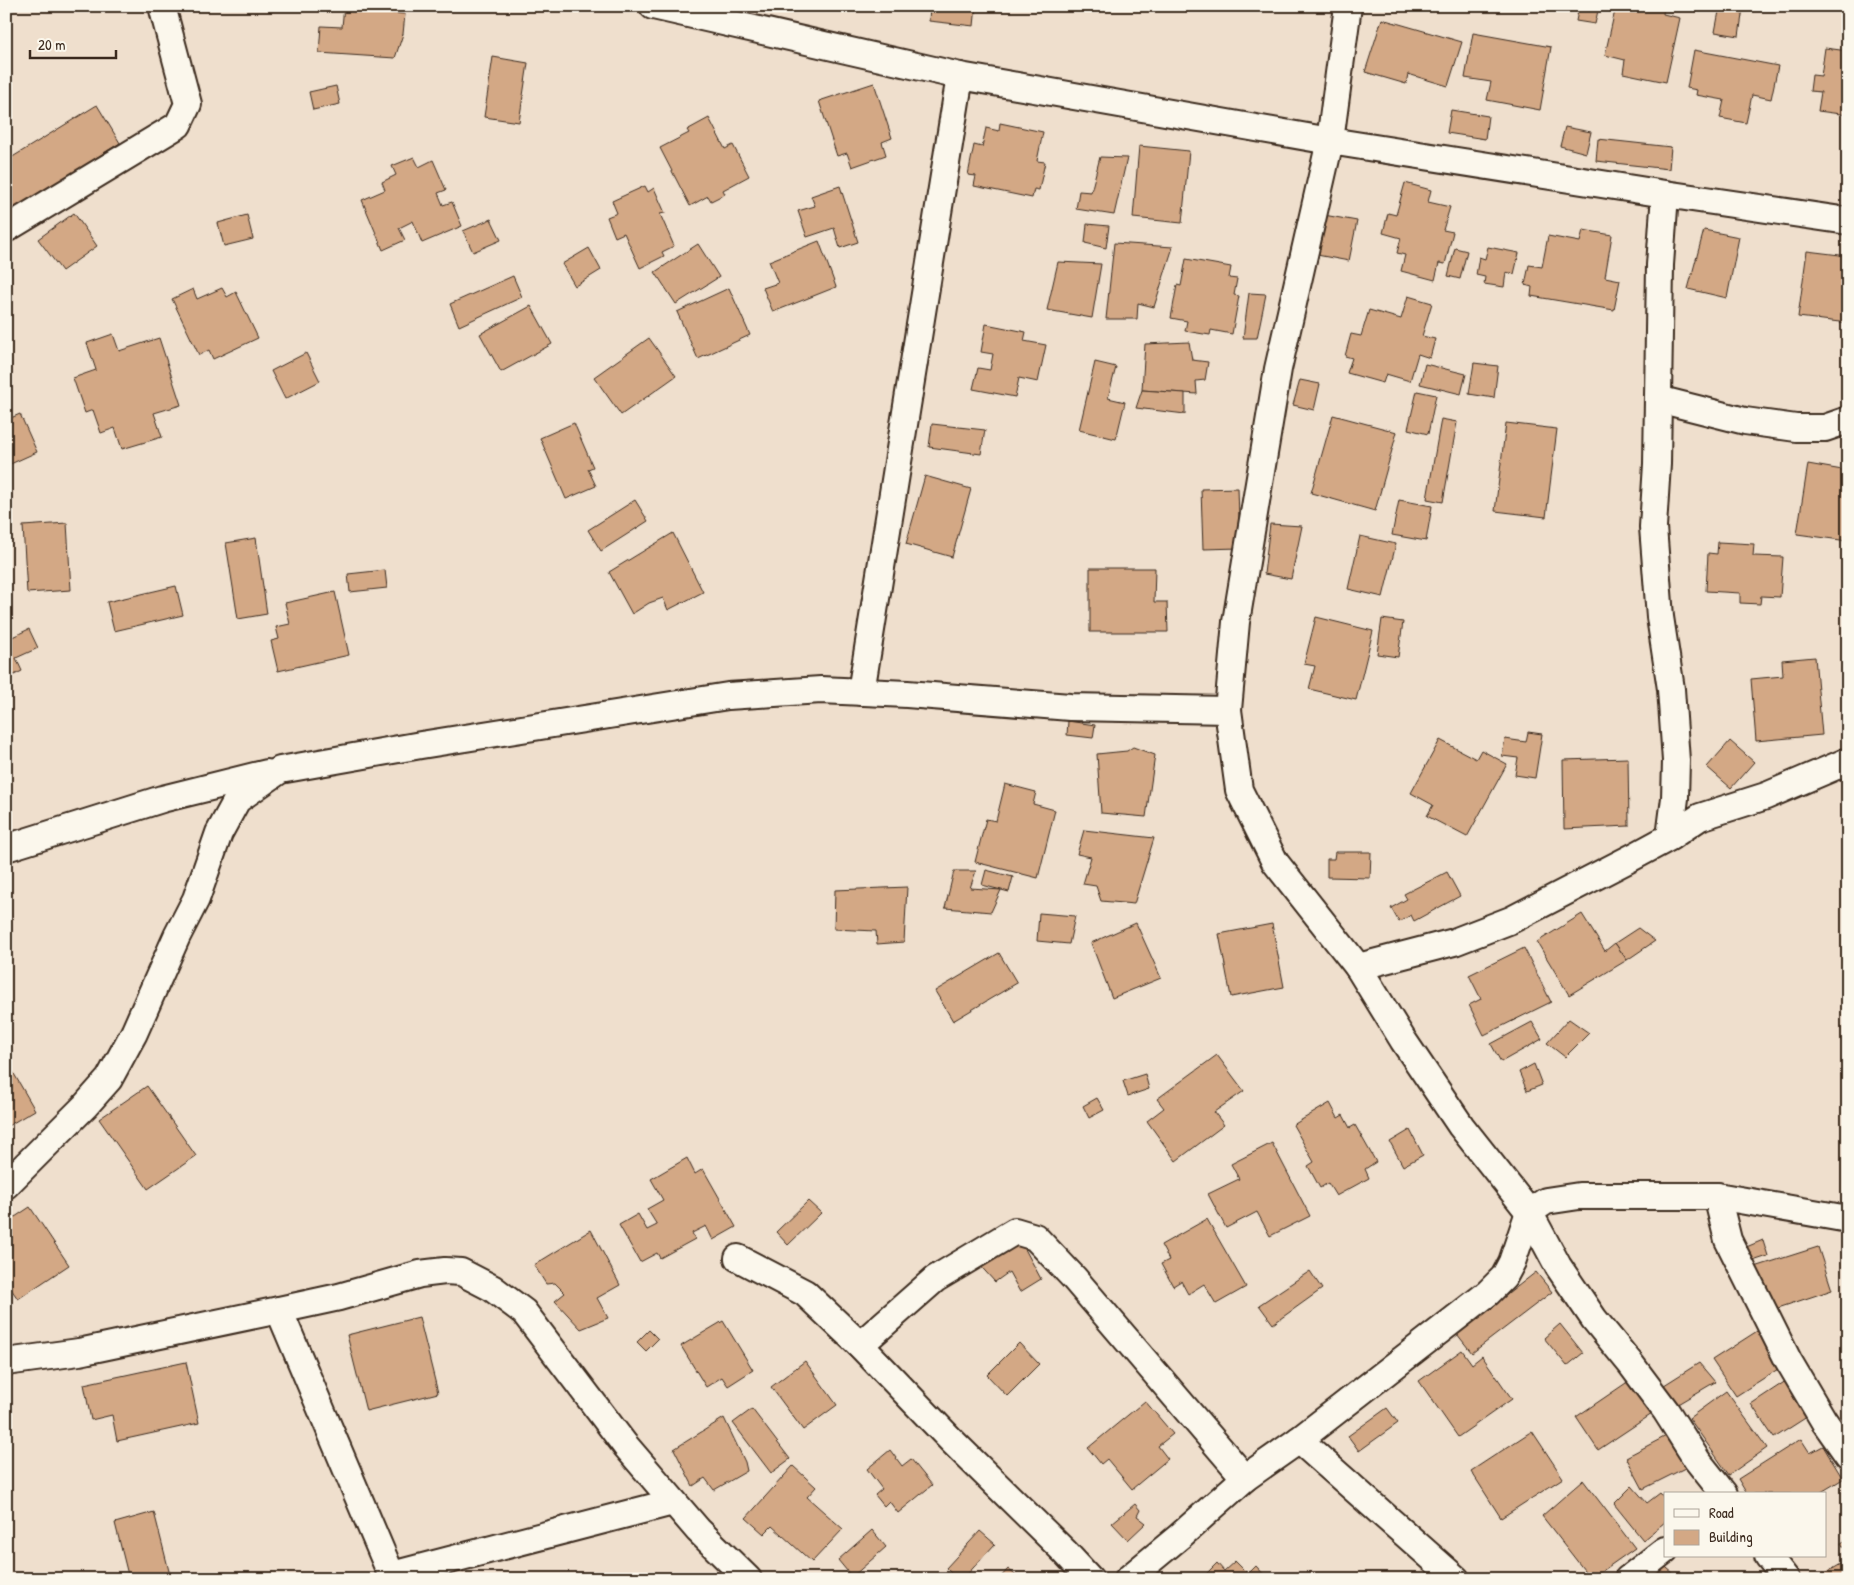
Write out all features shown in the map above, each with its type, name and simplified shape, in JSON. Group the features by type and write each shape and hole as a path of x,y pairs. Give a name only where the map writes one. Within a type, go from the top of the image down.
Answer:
{"street":[{"path":"6,229 178,125 188,104 162,6"},
{"path":"653,6 960,76 1330,141 1848,221"},
{"path":"1348,6 1330,141 1278,369 1236,622 1228,710 1240,790 1275,862 1358,967 1403,1040 1461,1126 1529,1212 1558,1266 1594,1319 1666,1411 1697,1460 1722,1492"},
{"path":"861,692 960,76"},
{"path":"1665,194 1660,265 1657,464 1653,527 1660,617 1671,689 1676,761 1675,798 1670,836"},
{"path":"1658,399 1745,421 1796,428 1825,428 1848,420"},
{"path":"6,848 162,799 280,770 421,745 728,696 821,690 1070,707 1228,710"},
{"path":"1358,967 1454,942 1511,920 1670,836 1700,817 1766,796 1848,761"},
{"path":"6,1185 85,1106 109,1079 134,1033 177,936 196,899 218,833 237,800 280,770"},
{"path":"1128,1579 1245,1478 1298,1440 1488,1293 1504,1277 1512,1262 1529,1212 1546,1202 1579,1196 1717,1196 1848,1219"},
{"path":"1717,1196 1728,1240 1788,1360 1824,1421 1848,1455"},
{"path":"860,1345 935,1279 1015,1231 1034,1237 1074,1278 1245,1478"},
{"path":"738,1258 805,1293 860,1345 952,1442 1065,1552 1090,1579"},
{"path":"6,1362 79,1352 279,1310 339,1297 420,1274 445,1270 461,1272 492,1288 524,1312 625,1445 698,1530 748,1579"},
{"path":"279,1310 392,1577 674,1502"},
{"path":"1298,1440 1456,1579"},
{"path":"1628,1579 1664,1551"},
{"path":"1770,1558 1786,1579"}],"building":[{"path":"344,6 393,6 392,13 405,14 403,34 395,58 319,53 321,26 342,27"},
{"path":"930,6 976,6 974,26 929,21"},
{"path":"1579,6 1599,6 1595,24 1576,21"},
{"path":"1616,6 1634,9 1634,6 1664,6 1663,14 1680,18 1666,82 1623,73 1625,60 1605,55"},
{"path":"1720,6 1743,8 1739,36 1715,32"},
{"path":"1382,19 1462,42 1448,86 1408,74 1406,84 1365,72"},
{"path":"1473,33 1551,47 1540,110 1487,100 1491,82 1465,78"},
{"path":"1825,48 1848,51 1848,115 1818,111 1821,92 1810,91 1812,75 1821,76"},
{"path":"1694,50 1778,66 1771,99 1752,95 1746,123 1720,118 1724,100 1696,95 1697,90 1687,88"},
{"path":"493,57 528,63 519,122 484,117"},
{"path":"874,83 892,138 882,142 886,155 852,167 847,153 837,156 819,101"},
{"path":"336,86 340,104 313,110 309,92"},
{"path":"97,105 120,143 6,215 6,161"},
{"path":"1451,110 1488,116 1485,139 1447,133"},
{"path":"709,118 725,149 733,145 749,176 723,190 725,194 711,201 708,196 690,206 660,148 689,133 687,130"},
{"path":"1000,123 1043,132 1037,161 1045,162 1039,190 1034,189 1032,198 974,186 976,176 968,175 974,145 982,147 986,128 999,131"},
{"path":"1565,127 1591,132 1586,153 1560,146"},
{"path":"1598,139 1671,147 1669,169 1596,161"},
{"path":"1139,146 1189,151 1182,223 1133,218"},
{"path":"414,157 419,167 433,160 446,190 438,193 443,205 452,202 462,226 422,243 413,221 399,228 405,240 383,250 362,200 385,190 382,182 396,175 392,166"},
{"path":"1100,157 1127,158 1114,215 1076,209 1079,191 1091,192"},
{"path":"1405,183 1431,190 1428,202 1450,207 1443,230 1453,232 1445,264 1439,263 1435,280 1401,271 1405,255 1397,253 1401,238 1383,233 1388,213 1396,215"},
{"path":"645,186 648,192 654,188 665,213 660,214 674,246 662,252 664,256 640,268 624,233 615,237 607,217 617,213 612,201"},
{"path":"840,186 858,242 840,248 834,228 807,237 798,211 815,206 811,196"},
{"path":"74,213 97,246 62,271 38,239"},
{"path":"247,215 253,239 224,246 218,223"},
{"path":"1324,215 1357,221 1349,261 1317,255"},
{"path":"491,219 501,240 473,252 463,231"},
{"path":"1087,224 1109,226 1106,248 1085,243"},
{"path":"1583,230 1612,235 1605,277 1620,280 1614,310 1531,296 1532,287 1525,285 1529,265 1542,267 1548,236 1580,242"},
{"path":"1704,230 1739,237 1727,298 1688,289"},
{"path":"819,241 836,287 773,312 763,288 778,283 769,261"},
{"path":"1114,243 1173,247 1154,307 1138,303 1137,319 1106,319"},
{"path":"698,244 719,277 676,304 655,272"},
{"path":"1488,247 1519,253 1514,274 1506,272 1504,287 1484,284 1485,277 1476,275 1479,257 1485,259"},
{"path":"589,248 601,270 575,286 562,264"},
{"path":"1455,248 1467,251 1460,279 1448,276"},
{"path":"1807,251 1848,256 1848,323 1798,317"},
{"path":"1186,259 1231,267 1229,278 1237,279 1234,295 1239,296 1232,334 1211,330 1210,335 1185,331 1187,321 1171,318 1177,285 1181,286"},
{"path":"1058,262 1101,264 1092,318 1047,310"},
{"path":"513,276 522,297 459,326 450,304"},
{"path":"222,288 227,297 236,292 258,338 213,359 209,350 199,355 172,299 193,289 197,299"},
{"path":"729,288 750,335 698,359 677,312"},
{"path":"1249,293 1266,294 1257,338 1243,338"},
{"path":"1408,296 1432,303 1422,336 1435,339 1430,358 1418,354 1410,381 1386,374 1383,383 1347,373 1352,358 1345,356 1351,334 1361,336 1369,310 1401,319"},
{"path":"531,306 552,344 501,372 480,334"},
{"path":"986,324 1026,332 1024,341 1046,345 1038,382 1019,378 1015,397 973,389 978,368 990,370 993,354 981,352"},
{"path":"113,334 119,351 159,338 181,405 154,413 162,437 122,449 115,428 101,433 93,410 85,413 73,378 96,370 87,343"},
{"path":"649,338 676,376 621,415 594,377"},
{"path":"1189,342 1192,360 1208,362 1205,380 1196,381 1197,394 1142,390 1145,344"},
{"path":"306,353 320,381 285,399 271,371"},
{"path":"1095,362 1116,367 1108,398 1125,402 1116,439 1079,430"},
{"path":"1474,363 1498,366 1494,398 1469,394"},
{"path":"1425,364 1466,374 1461,394 1420,384"},
{"path":"1300,380 1320,384 1314,410 1293,405"},
{"path":"1142,390 1185,393 1185,414 1136,408"},
{"path":"1417,391 1436,395 1428,434 1408,429"},
{"path":"20,414 37,452 6,466 6,420"},
{"path":"1333,415 1397,432 1375,511 1311,493"},
{"path":"1441,419 1457,422 1443,502 1427,499"},
{"path":"574,423 593,467 588,469 596,486 566,499 540,438"},
{"path":"1506,423 1557,429 1546,517 1495,511"},
{"path":"932,424 985,430 981,454 929,447"},
{"path":"1808,464 1848,471 1848,541 1797,534"},
{"path":"925,476 971,489 952,557 906,544"},
{"path":"1238,488 1240,548 1203,549 1201,489"},
{"path":"635,500 648,521 601,551 588,530"},
{"path":"1399,500 1432,506 1426,541 1392,535"},
{"path":"67,523 71,590 27,593 23,526"},
{"path":"1270,524 1302,526 1291,579 1264,574"},
{"path":"673,533 703,592 668,610 663,598 649,603 632,614 609,572"},
{"path":"1360,536 1396,544 1383,597 1348,589"},
{"path":"256,538 267,614 238,619 226,543"},
{"path":"1718,542 1754,544 1753,556 1783,557 1780,597 1761,596 1760,604 1740,603 1740,593 1706,591 1708,553 1717,554"},
{"path":"1090,568 1155,568 1154,602 1167,602 1168,632 1090,632"},
{"path":"385,570 387,588 350,592 348,574"},
{"path":"176,586 183,615 114,631 107,602"},
{"path":"335,592 349,655 278,671 271,641 279,639 276,627 290,624 285,603"},
{"path":"1316,617 1373,631 1356,700 1309,689 1315,666 1304,664"},
{"path":"1382,619 1403,622 1398,657 1377,654"},
{"path":"29,629 38,648 16,658 22,671 6,679 6,640"},
{"path":"1815,657 1822,735 1756,741 1751,679 1783,676 1782,660"},
{"path":"1068,721 1095,725 1093,738 1067,735"},
{"path":"1528,732 1542,734 1535,778 1515,775 1518,758 1502,756 1505,739 1526,742"},
{"path":"1440,740 1476,759 1481,750 1507,764 1467,837 1427,816 1433,805 1411,793"},
{"path":"1730,741 1754,762 1731,788 1707,767"},
{"path":"1133,747 1155,755 1146,817 1101,813 1097,754 1127,751"},
{"path":"1628,758 1629,826 1564,829 1563,760"},
{"path":"1005,784 1036,792 1033,804 1055,810 1038,878 975,862 986,819 996,821"},
{"path":"1084,830 1154,838 1134,904 1101,901 1096,886 1083,884 1091,857 1077,854"},
{"path":"1335,852 1371,852 1370,878 1327,877 1327,859 1334,859"},
{"path":"986,870 1013,877 1009,892 982,885"},
{"path":"954,871 976,871 970,888 1001,890 991,912 945,908"},
{"path":"1447,872 1460,896 1414,921 1411,915 1399,922 1391,908 1407,899 1404,894"},
{"path":"907,887 904,942 877,944 876,931 834,929 835,890"},
{"path":"1039,913 1075,916 1069,944 1037,941"},
{"path":"1582,914 1605,951 1615,943 1627,960 1569,995 1537,942"},
{"path":"1136,923 1161,978 1112,998 1091,943"},
{"path":"1272,924 1284,987 1231,997 1219,934"},
{"path":"1638,928 1655,941 1627,960 1615,943"},
{"path":"1524,948 1551,1002 1484,1035 1469,1005 1481,999 1469,975"},
{"path":"999,953 1017,983 953,1021 935,991"},
{"path":"1569,1019 1589,1033 1565,1057 1547,1043"},
{"path":"1532,1022 1542,1039 1501,1062 1491,1044"},
{"path":"1217,1055 1244,1091 1214,1112 1224,1125 1176,1161 1147,1121 1164,1108 1157,1099"},
{"path":"6,1060 35,1110 6,1127"},
{"path":"1534,1064 1542,1085 1527,1091 1519,1072"},
{"path":"1145,1074 1149,1089 1128,1096 1123,1081"},
{"path":"147,1086 196,1156 148,1189 99,1119"},
{"path":"1097,1098 1104,1110 1089,1118 1083,1106"},
{"path":"1330,1103 1338,1118 1343,1115 1350,1128 1355,1125 1376,1162 1365,1169 1369,1178 1336,1196 1328,1183 1320,1188 1308,1166 1314,1162 1293,1125"},
{"path":"1410,1130 1423,1155 1403,1166 1390,1142"},
{"path":"1272,1143 1310,1216 1270,1236 1257,1212 1226,1228 1208,1194 1239,1179 1231,1164"},
{"path":"687,1158 695,1174 703,1169 736,1227 713,1240 706,1226 692,1233 695,1239 660,1258 657,1253 640,1262 619,1225 638,1214 647,1230 657,1225 647,1209 663,1200 651,1179"},
{"path":"808,1201 821,1213 788,1245 776,1232"},
{"path":"30,1207 69,1265 18,1299 11,1289 6,1292 6,1223"},
{"path":"1207,1219 1246,1287 1216,1304 1204,1284 1188,1294 1181,1281 1173,1286 1161,1264 1169,1260 1161,1245"},
{"path":"591,1230 620,1285 597,1298 608,1318 581,1329 555,1301 565,1293 555,1283 546,1284 534,1265"},
{"path":"1017,1234 1041,1279 1020,1292 1009,1272 995,1282 976,1261"},
{"path":"1763,1240 1768,1256 1750,1262 1744,1248"},
{"path":"1818,1247 1832,1290 1769,1311 1755,1267"},
{"path":"1310,1271 1322,1289 1273,1324 1259,1305"},
{"path":"1536,1272 1552,1292 1472,1353 1457,1334"},
{"path":"419,1317 438,1393 366,1411 347,1335"},
{"path":"723,1321 753,1370 728,1386 722,1377 706,1387 681,1346"},
{"path":"1560,1324 1583,1353 1567,1366 1544,1338"},
{"path":"1765,1326 1789,1362 1736,1396 1712,1360"},
{"path":"649,1330 658,1339 646,1351 637,1342"},
{"path":"1019,1343 1039,1364 1007,1396 987,1375"},
{"path":"1462,1350 1472,1364 1482,1356 1512,1399 1458,1437 1419,1381"},
{"path":"805,1361 837,1405 803,1430 771,1387"},
{"path":"186,1362 199,1423 117,1441 112,1415 91,1420 84,1384"},
{"path":"1699,1363 1715,1382 1676,1405 1661,1387"},
{"path":"1798,1373 1821,1408 1774,1438 1751,1404"},
{"path":"1629,1381 1652,1414 1598,1450 1576,1417"},
{"path":"1726,1391 1767,1448 1729,1475 1689,1418"},
{"path":"1145,1401 1173,1434 1158,1446 1168,1459 1132,1489 1107,1459 1101,1464 1088,1448"},
{"path":"1387,1408 1398,1423 1359,1451 1348,1436"},
{"path":"752,1409 790,1459 771,1473 733,1423"},
{"path":"724,1418 745,1462 747,1471 714,1490 705,1478 693,1486 674,1449"},
{"path":"1532,1431 1563,1478 1501,1518 1471,1471"},
{"path":"1670,1434 1687,1467 1643,1489 1626,1457"},
{"path":"1801,1439 1810,1453 1823,1446 1843,1479 1821,1492 1746,1492 1738,1479"},
{"path":"890,1450 902,1466 911,1459 932,1485 898,1513 889,1501 884,1506 875,1495 882,1489 867,1469"},
{"path":"793,1466 816,1487 807,1497 843,1529 812,1562 772,1526 764,1534 746,1518"},
{"path":"1583,1480 1635,1548 1591,1579 1542,1516"},
{"path":"1632,1486 1647,1503 1660,1493 1664,1498 1664,1523 1643,1540 1614,1504"},
{"path":"1135,1504 1140,1510 1137,1516 1146,1523 1128,1540 1112,1523"},
{"path":"154,1512 171,1579 129,1579 115,1523"},
{"path":"872,1530 886,1547 852,1577 838,1560"},
{"path":"980,1531 995,1544 963,1579 957,1579 946,1568"},
{"path":"1848,1539 1848,1554 1841,1543"},
{"path":"1848,1560 1848,1579 1817,1578"},
{"path":"1235,1561 1248,1574 1256,1566 1268,1579 1201,1579 1217,1563 1224,1571"},
{"path":"1661,1563 1680,1579 1648,1579"},
{"path":"1008,1569 1020,1579 999,1579"}]}
